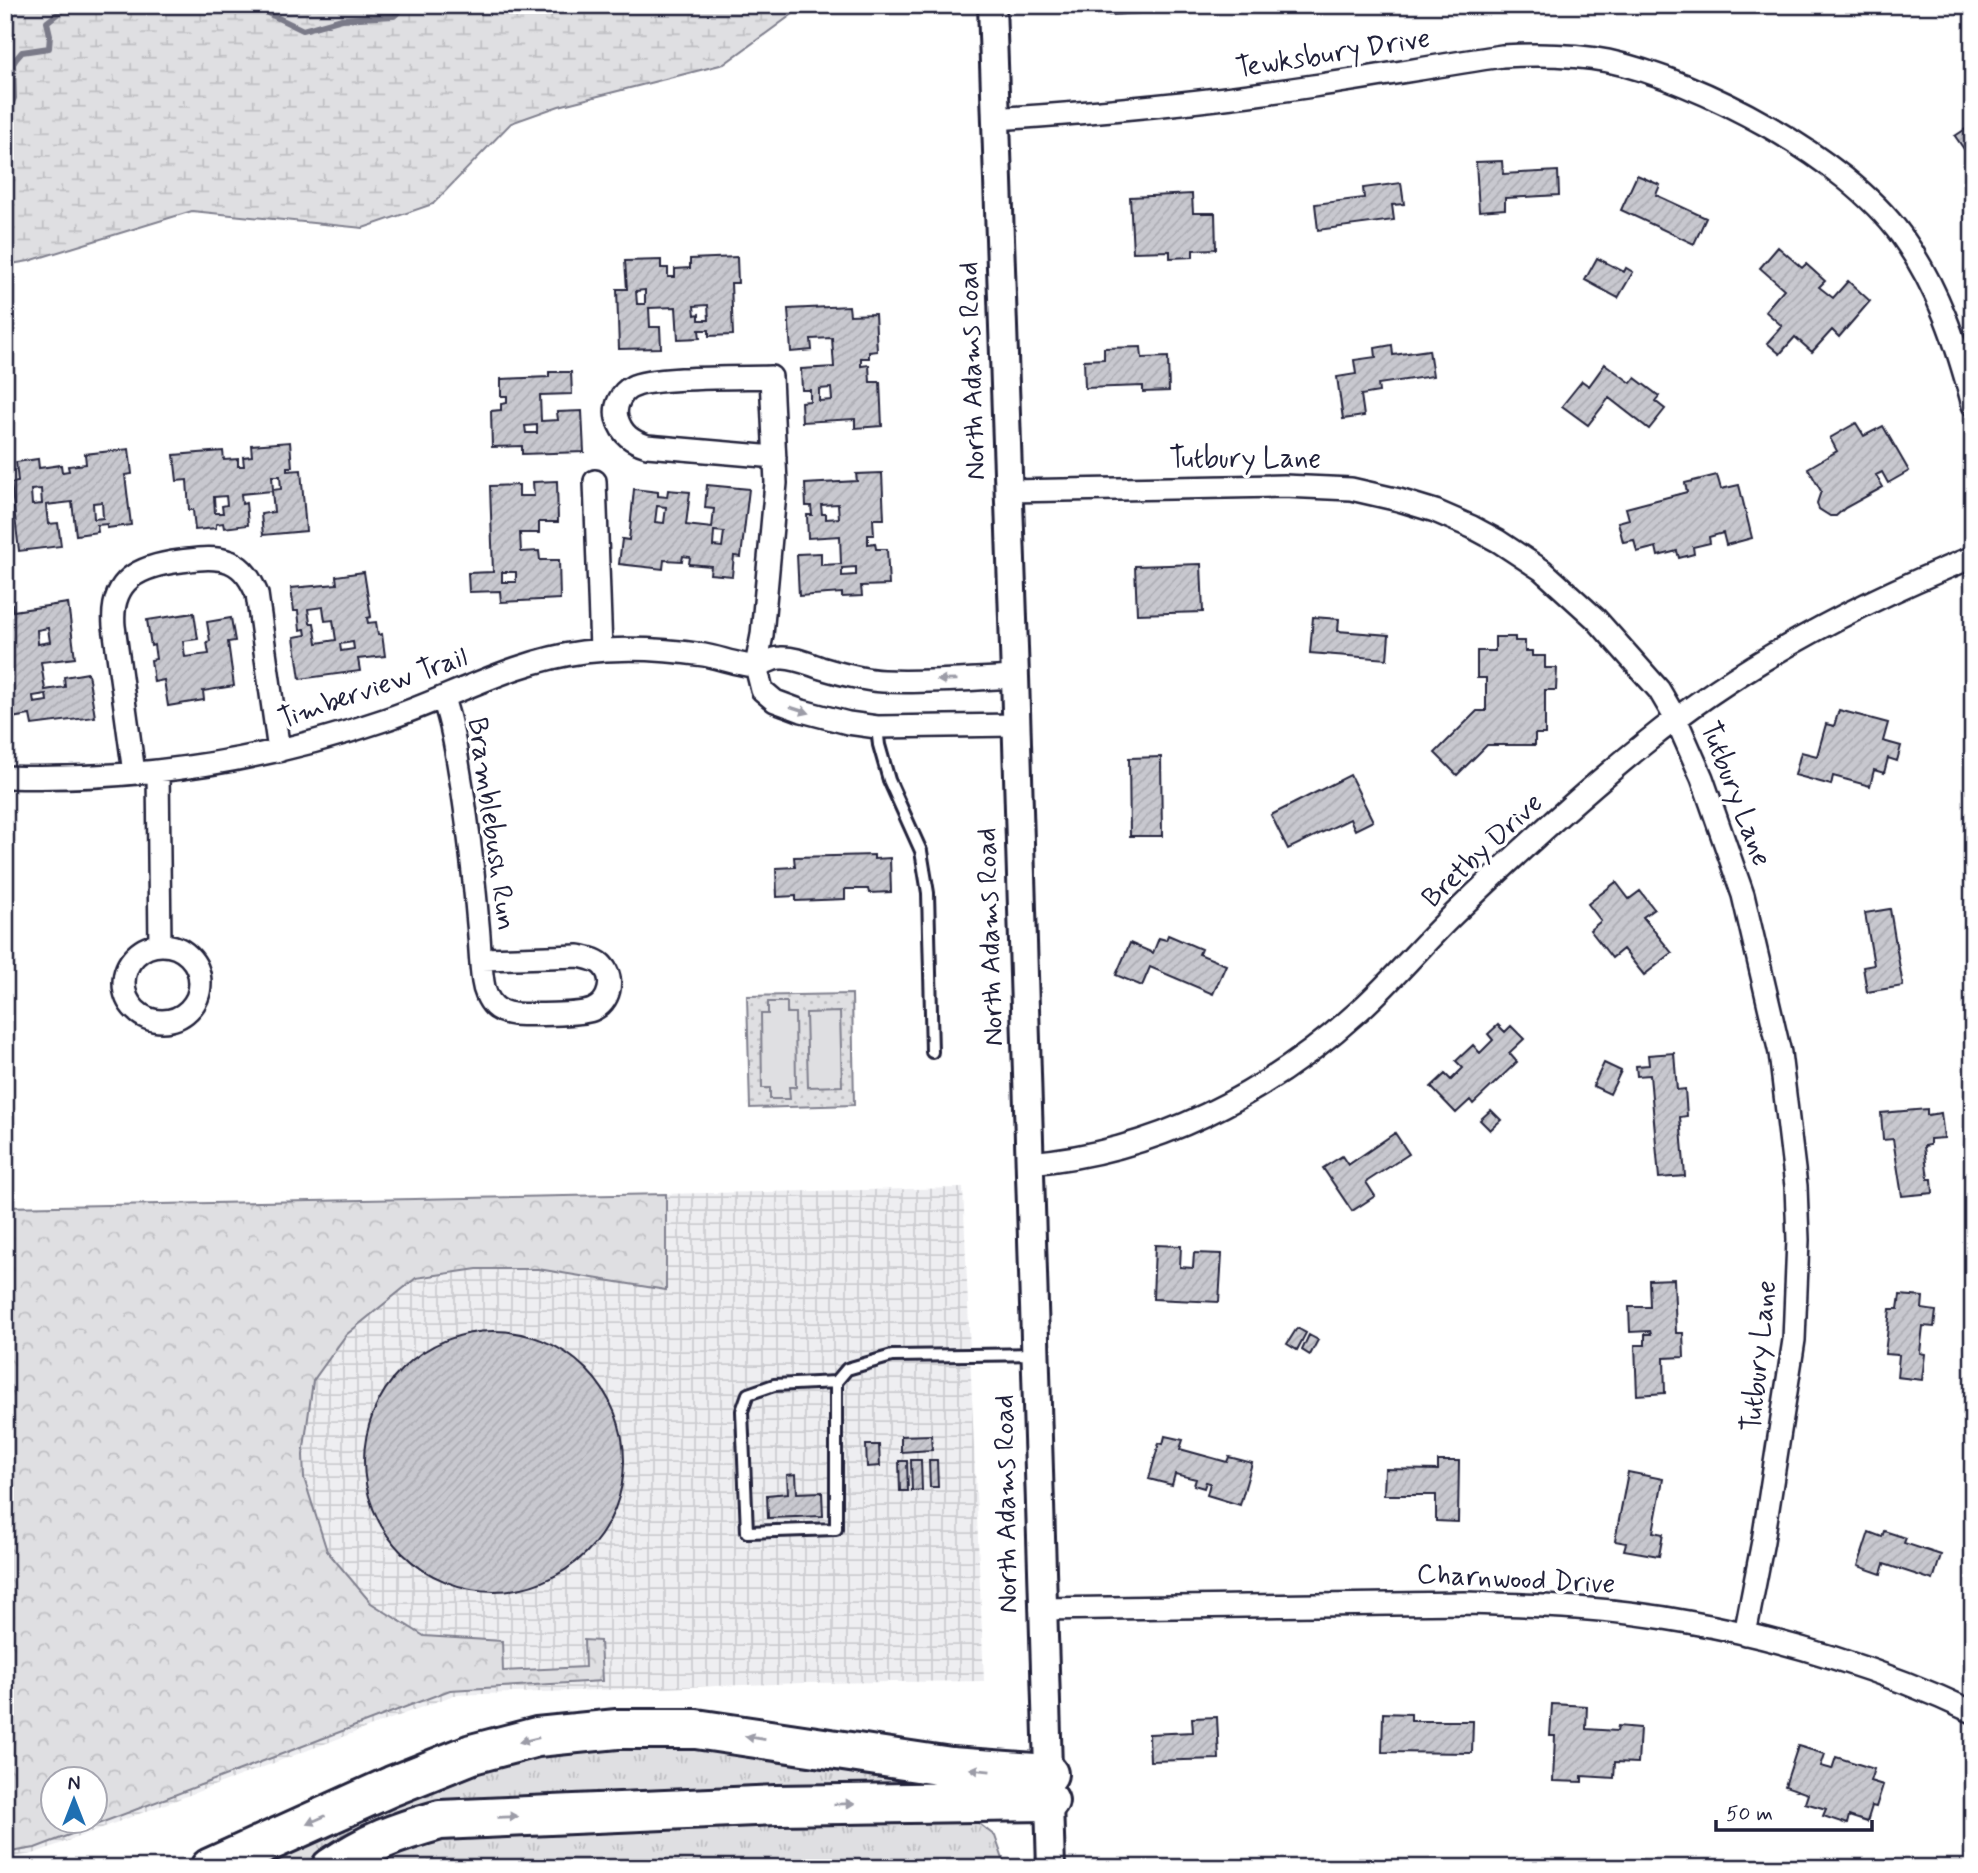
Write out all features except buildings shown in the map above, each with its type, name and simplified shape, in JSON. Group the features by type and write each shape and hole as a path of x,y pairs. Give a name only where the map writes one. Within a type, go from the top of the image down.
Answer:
{"highway":[{"path":"209,1868 392,1786 472,1754 537,1737 564,1734 617,1729 696,1729 1000,1772 1048,1788"},
{"path":"331,1868 362,1847 440,1820 776,1805 1048,1788"}],"street":[{"name":"North Adams Road","path":"992,5 1051,1868"},
{"name":"Tewksbury Drive","path":"995,119 1112,111 1225,98 1503,56 1580,56 1644,70 1680,82 1754,119 1845,179 1878,209 1900,234 1939,301 1960,355 1973,405"},
{"path":"775,457 647,446 633,441 622,430 616,414 617,405 632,386 649,382 771,377 775,457 776,483 756,666 762,690 775,701 834,719 877,727 1016,726"},
{"path":"596,481 601,650"},
{"name":"Tutbury Lane","path":"1009,491 1329,487 1373,492 1435,511 1498,541 1542,570 1570,594 1652,682 1676,719 1720,826 1746,909 1780,1053 1796,1186 1798,1240 1794,1340 1763,1541 1745,1634"},
{"name":"Bretby Drive","path":"1028,1163 1103,1153 1149,1139 1222,1108 1295,1063 1362,1009 1452,916 1570,808 1676,719 1809,632 1883,595 1973,557"},
{"path":"134,773 114,626 114,603 129,578 150,566 175,562 199,559 229,562 251,580 257,594 279,751"},
{"name":"Timberview Trail","path":"5,777 77,778 158,771 279,751 335,736 443,699 534,663 559,656 601,650 632,649 706,655 756,666 770,659 783,657 854,677 881,681 1015,677"},
{"name":"Bramblebush Run","path":"443,699 455,741 486,994 492,1005 502,1012 513,1014 593,1010 602,1004 609,993 607,972 602,964 590,958 579,956 482,959"},
{"path":"158,771 160,945"},
{"name":"Charnwood Drive","path":"1041,1609 1337,1604 1533,1605 1650,1616 1745,1634 1888,1678 1973,1712"}],"lane":[{"path":"877,727 889,780 922,852 926,872 932,1052"},
{"path":"836,1382 774,1385 748,1394 742,1411 747,1532 835,1529 836,1382 847,1369 892,1356 1035,1354"}],"shaded area":[{"path":"963,1188 984,1681 803,1683 454,1695 108,1826 108,1764 38,1764 38,1834 86,1834 33,1854 5,1858 5,1207"}],"green space":[{"path":"5,5 805,5 724,64 559,106 511,123 433,204 363,228 192,211 29,261 5,265"},
{"path":"852,994 854,1105 750,1108 747,996"},
{"path":"768,1002 787,1002 787,1013 795,1013 796,1087 789,1087 790,1099 770,1099 770,1088 762,1088 761,1014 768,1014"},
{"path":"840,1012 842,1086 808,1087 806,1013"},
{"path":"666,1194 666,1290 538,1269 477,1269 416,1278 346,1335 313,1381 303,1455 304,1478 327,1551 371,1603 424,1636 502,1641 503,1671 585,1667 584,1640 600,1641 602,1681 450,1690 108,1820 108,1764 38,1764 38,1834 72,1834 35,1848 5,1853 5,1207"},
{"path":"708,1744 960,1785 426,1806 385,1816 342,1835 303,1868 243,1868 413,1791 555,1749"},
{"path":"945,1815 973,1819 995,1836 1006,1868 356,1868 441,1834 633,1824 741,1827"}],"waterway":[{"path":"5,118 14,98 13,64 22,52 49,48 47,22 69,5"},
{"path":"251,5 303,30 342,19 394,16 406,5"}]}
